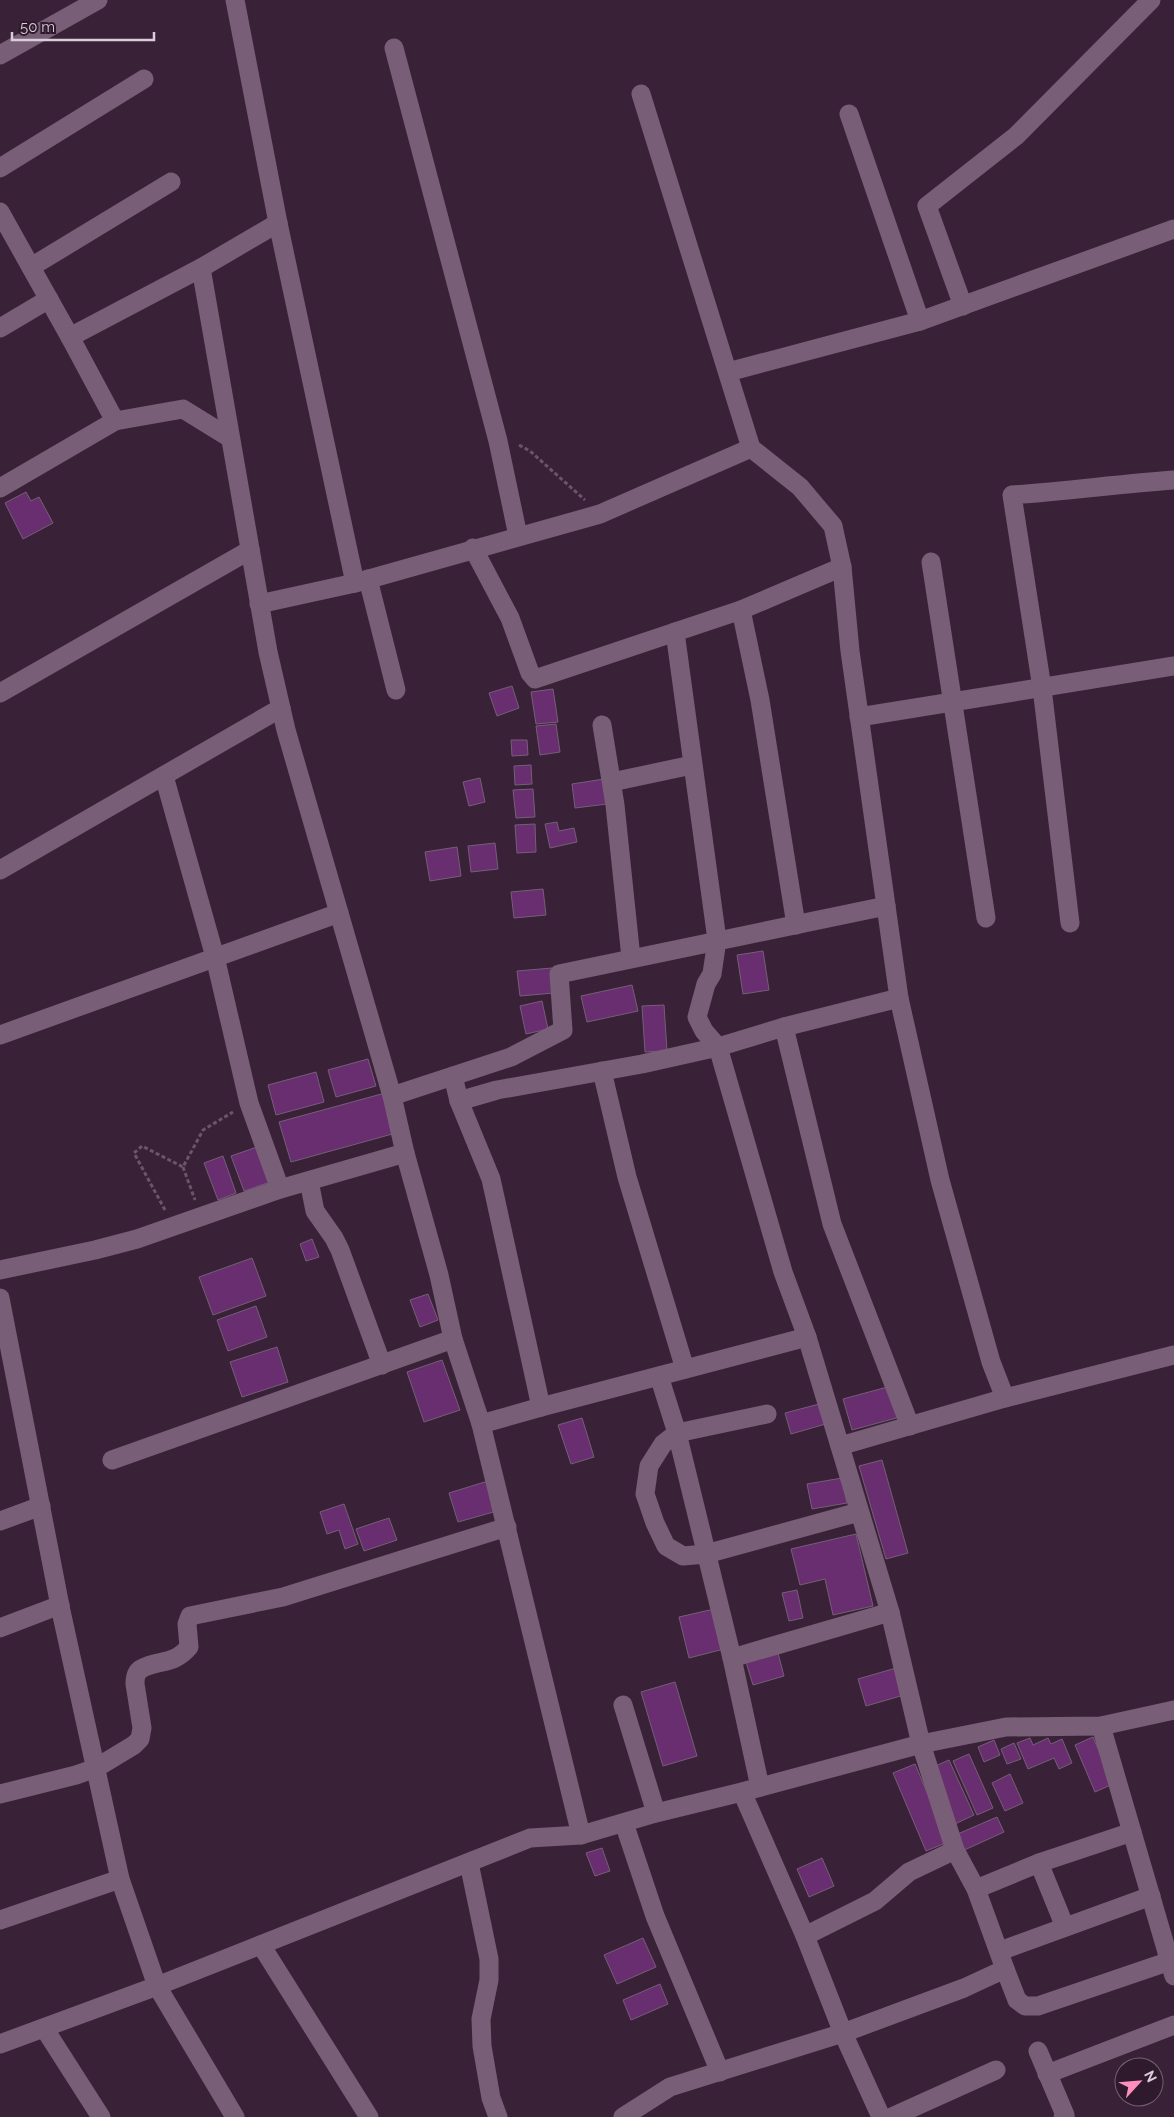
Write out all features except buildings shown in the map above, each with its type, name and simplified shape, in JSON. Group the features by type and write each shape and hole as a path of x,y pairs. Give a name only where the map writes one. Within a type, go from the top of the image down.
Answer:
{"street":[{"path":"0,55 98,0"},
{"path":"235,0 278,223 362,581 396,690"},
{"path":"963,306 927,206 1016,136 1151,0"},
{"path":"394,48 498,442 518,536"},
{"path":"0,168 144,79"},
{"path":"641,94 751,448 800,487 833,526 842,568 859,717 899,998 940,1180 991,1362 1005,1398"},
{"path":"849,114 920,321"},
{"path":"31,267 171,182"},
{"path":"0,212 115,421"},
{"path":"70,337 201,268 278,223"},
{"path":"728,372 920,321 1174,229"},
{"path":"201,268 259,604 281,708 392,1096 404,1153 439,1275 453,1340 481,1424 581,1835"},
{"path":"0,328 49,299"},
{"path":"0,488 115,421 182,409 230,438"},
{"path":"259,604 362,581 473,548 600,514 751,448"},
{"path":"1070,923 1042,688 1012,495 1174,480"},
{"path":"473,548 510,618 530,673 534,679 741,610 842,568"},
{"path":"0,693 250,550"},
{"path":"931,562 986,918"},
{"path":"741,610 760,700 796,924"},
{"path":"675,632 717,940 712,974 706,984 698,1017 704,1031 718,1047 783,1272 807,1337 858,1512 890,1612 921,1744 955,1850 976,1889 1017,2000 1025,2006 1038,2006 1172,1968 1100,1726"},
{"path":"859,717 1174,666"},
{"path":"0,870 281,708"},
{"path":"602,725 612,782 631,958"},
{"path":"612,782 692,765"},
{"path":"164,776 215,957 249,1103 280,1189"},
{"path":"392,1096 511,1058 563,1030 559,974 886,906"},
{"path":"0,1035 339,913"},
{"path":"458,1101 497,1090 718,1047 784,1026 899,998"},
{"path":"784,1026 832,1224 910,1426"},
{"path":"602,1071 627,1177 685,1370"},
{"path":"453,1076 458,1101 491,1179 541,1407"},
{"path":"0,1270 137,1239 280,1189 404,1153"},
{"path":"308,1181 315,1211 340,1250 382,1365"},
{"path":"0,1298 7,1365 41,1506 60,1605 120,1879 157,1986 235,2117"},
{"path":"481,1424 807,1337"},
{"path":"112,1460 453,1340"},
{"path":"840,1446 1005,1398 1174,1355"},
{"path":"659,1376 677,1433 732,1658 760,1787"},
{"path":"767,1414 677,1433 663,1444 649,1466 645,1494 655,1523 666,1546 683,1556 706,1554 858,1512"},
{"path":"0,1521 41,1506"},
{"path":"0,1794 76,1775 96,1768 134,1745 140,1739 142,1728 135,1684 136,1676 140,1670 174,1659 189,1647 187,1624 190,1616 283,1597 507,1527"},
{"path":"0,1628 60,1605"},
{"path":"732,1658 890,1612"},
{"path":"623,1704 656,1813"},
{"path":"0,2044 157,1986 530,1838 581,1835 656,1813 921,1744 1006,1727 1100,1726 1174,1710"},
{"path":"742,1792 805,1936 843,2033 881,2117"},
{"path":"624,1823 655,1916 720,2072"},
{"path":"976,1889 1038,1863 1132,1832"},
{"path":"805,1936 875,1901 909,1872 955,1850"},
{"path":"469,1863 489,1959 489,1980 481,2019 482,2046 491,2098 498,2117"},
{"path":"1038,1863 1065,1927"},
{"path":"0,1920 120,1879"},
{"path":"1000,1951 1151,1896"},
{"path":"261,1945 368,2117"},
{"path":"623,2117 670,2087 843,2033 964,1988 1005,1969"},
{"path":"1047,2074 1174,2025"},
{"path":"44,2028 101,2117"},
{"path":"1038,2052 1065,2115 1064,2117"},
{"path":"892,2117 996,2070"}],"path":[{"path":"498,442 516,444 530,452 600,514"},
{"path":"200,1216 184,1167 203,1130 249,1103"},
{"path":"174,1226 149,1184 134,1153 142,1146 184,1167"}]}
